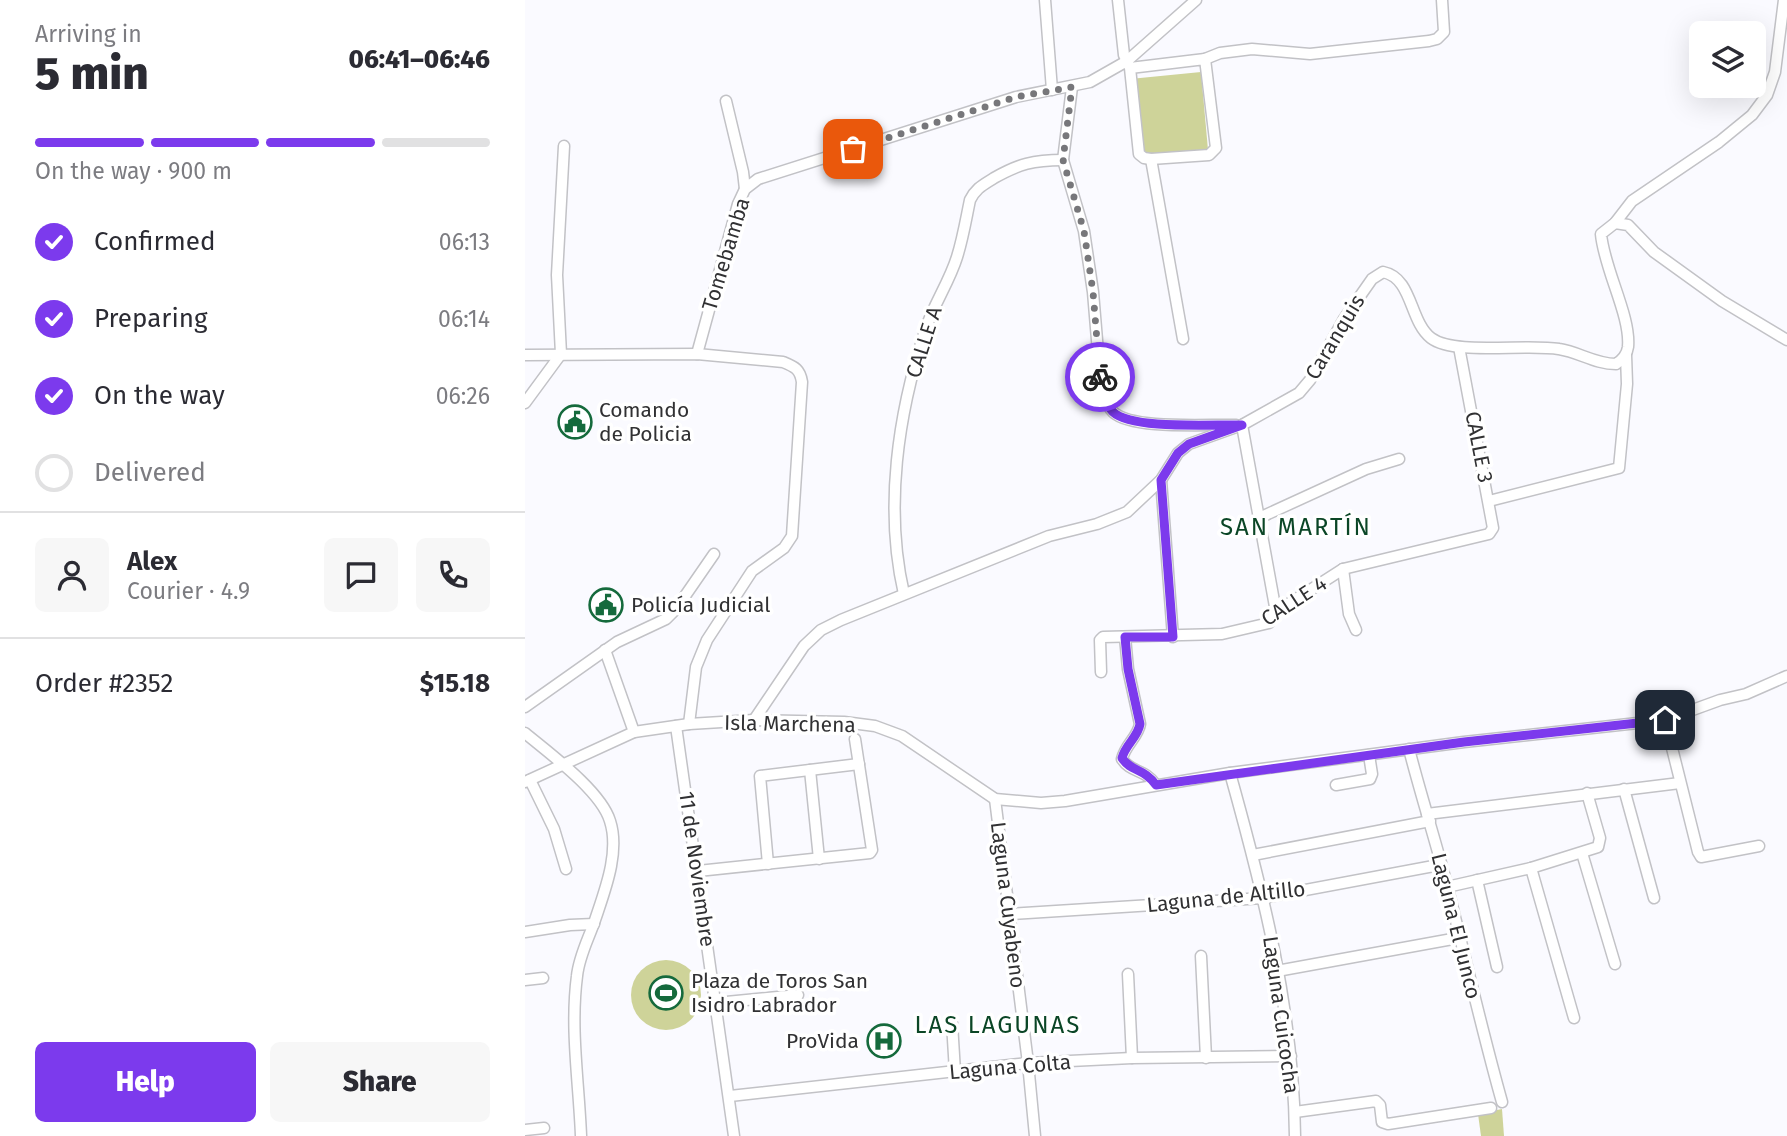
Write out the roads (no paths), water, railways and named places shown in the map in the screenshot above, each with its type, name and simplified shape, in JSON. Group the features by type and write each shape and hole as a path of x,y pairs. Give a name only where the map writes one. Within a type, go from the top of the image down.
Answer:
{"street":[{"path":"1045,0 1052,90"},
{"path":"1118,0 1141,156 1151,159 1213,153 1216,148 1205,59"},
{"name":"Tomebamba","path":"697,354 738,204 745,189 758,179 962,113 1016,97 1072,87 1107,74 1129,65 1196,0"},
{"path":"1129,65 1205,59 1220,53 1252,49 1310,54 1429,41 1437,39 1444,32 1442,0"},
{"path":"1489,501 1619,468 1628,347 1626,328 1602,251 1601,234 1615,223 1632,201 1719,142 1752,115 1767,95 1775,72 1784,0"},
{"path":"1072,87 1063,160 1084,231 1093,292 1101,388 1105,400 1114,413 1141,424 1242,425 1276,612"},
{"path":"726,101 745,189"},
{"path":"525,403 561,354 557,275 564,146"},
{"path":"1151,159 1183,339"},
{"name":"CALLE A","path":"904,594 898,557 895,503 907,400 926,328 957,258 970,200 981,185 1016,165 1039,160 1063,160"},
{"path":"1615,223 1628,225 1654,251 1722,301 1787,340"},
{"name":"Caranquis","path":"754,720 804,646 821,630 1049,536 1113,519 1127,512 1161,480 1178,453 1189,444 1242,425 1299,393 1371,279 1383,272 1394,274 1401,282 1417,318 1429,337 1436,341 1459,347 1559,349 1606,364 1616,364 1626,355"},
{"name":"CALLE 3","path":"1459,347 1493,529 1489,534 1478,538"},
{"path":"525,355 697,354 783,362 795,366 800,372 802,382 792,536 783,548 752,571 707,640 696,667 689,724"},
{"path":"1259,518 1366,469 1399,459"},
{"path":"1161,480 1173,637"},
{"name":"CALLE 4","path":"1101,672 1100,640 1105,637 1222,634 1269,623 1276,612 1343,569 1478,538"},
{"path":"525,707 617,642 666,619 676,609 714,554"},
{"path":"1343,569 1349,614 1356,630"},
{"path":"1125,637 1128,669 1140,724 1122,758 1126,765 1146,773 1156,785"},
{"path":"605,650 634,732"},
{"name":"Isla Marchena","path":"527,781 634,732 689,724 754,720 845,722 875,726 902,736 995,799 1041,803 1230,773 1409,749 1665,720 1720,700 1746,694 1787,676"},
{"path":"1665,720 1701,857 1759,846"},
{"name":"11 de Noviembre","path":"676,726 734,1136"},
{"path":"525,733 590,791 610,820 613,840 610,872 577,973 574,1016 581,1136"},
{"path":"698,871 867,855 872,850 855,739"},
{"name":"Laguna El Junco","path":"1409,749 1502,1102"},
{"path":"1336,785 1370,779 1372,774 1369,755"},
{"path":"768,864 760,776 859,764"},
{"path":"810,770 819,859"},
{"name":"Laguna Cuicocha","path":"1230,773 1253,855 1277,971 1291,1056 1295,1136"},
{"path":"527,781 554,829 566,869"},
{"path":"1253,855 1429,818 1587,793 1680,783"},
{"path":"1624,789 1654,898"},
{"path":"1447,887 1531,868 1598,847 1600,838 1587,793"},
{"name":"Laguna Cuyabeno","path":"995,799 1035,1136"},
{"path":"1582,853 1615,964"},
{"name":"Laguna de Altillo","path":"1010,914 1263,898 1440,865"},
{"path":"1531,868 1574,1018"},
{"path":"1477,880 1497,967"},
{"path":"525,932 594,924"},
{"path":"1277,971 1458,938"},
{"path":"1201,956 1206,1058"},
{"path":"1128,974 1132,1058"},
{"path":"525,980 544,978"},
{"path":"716,1003 799,995"},
{"path":"952,1023 955,1072"},
{"name":"Laguna Colta","path":"730,1096 1028,1063 1132,1058 1291,1056"},
{"path":"1295,1112 1376,1101 1380,1105 1382,1122 1388,1124 1491,1108"},
{"path":"525,1130 544,1128"}],"place":[{"name":"Comando de Policia","path":"575,422"},
{"name":"Policía Judicial","path":"606,605"},
{"name":"Plaza de Toros San Isidro Labrador","path":"666,993"},
{"name":"ProVida","path":"884,1041"}],"district":[{"name":"SAN MARTÍN","path":"1296,527"},
{"name":"LAS LAGUNAS","path":"998,1025"}]}
